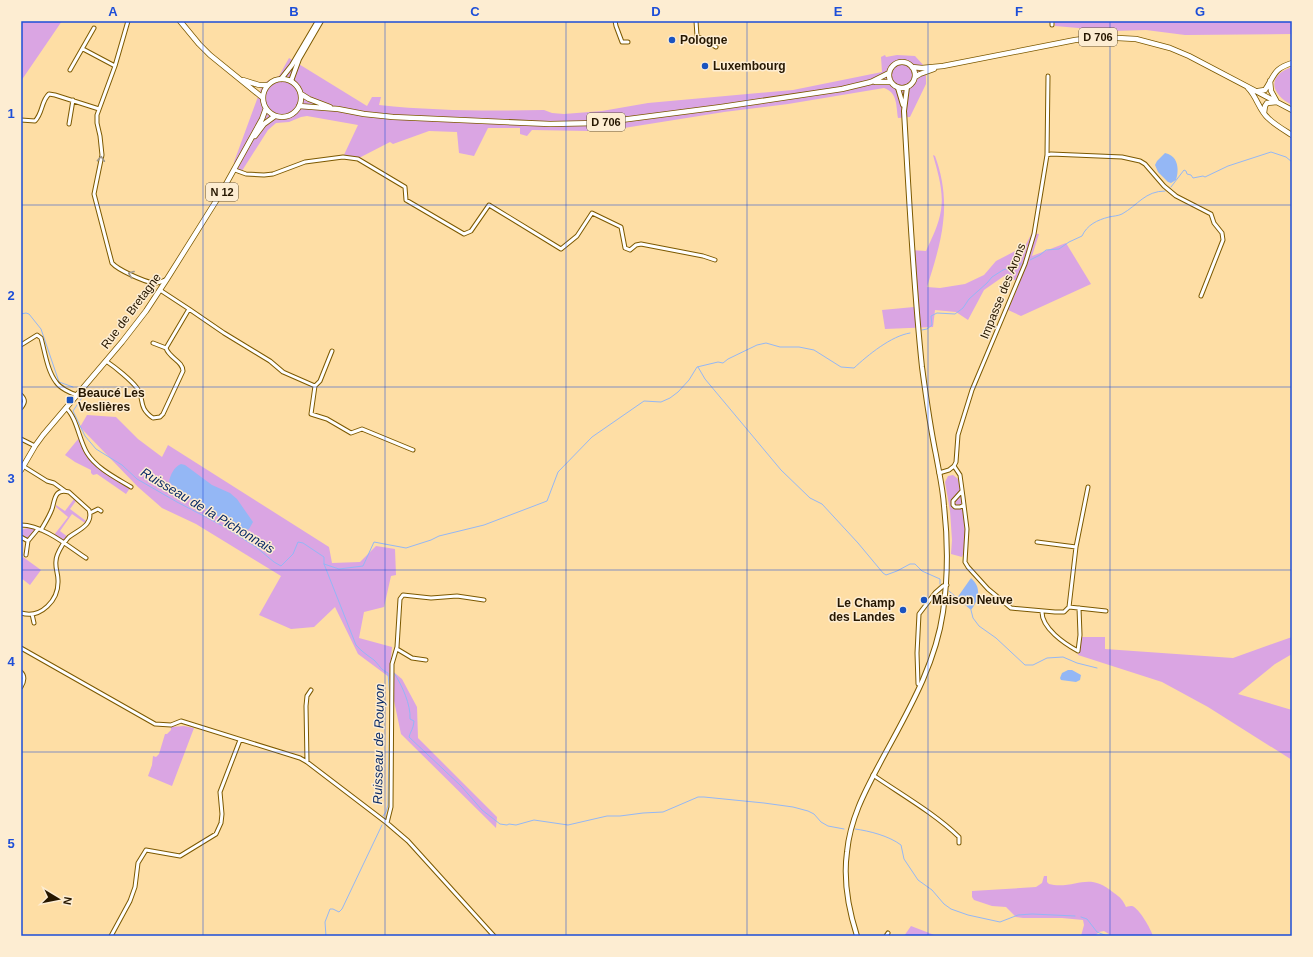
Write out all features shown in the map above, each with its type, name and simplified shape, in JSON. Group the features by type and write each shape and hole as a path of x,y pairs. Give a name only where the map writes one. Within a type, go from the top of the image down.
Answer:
{"main road":[{"path":"180,21 210,55 263,98 266,108 275,116 280,117 291,115 296,112 299,106 301,94 292,81 281,79 268,85 263,98"},
{"name":"D 706","path":"912,67 922,68 943,66 1075,40 1098,37 1118,37 1142,40 1170,48 1258,91 1292,110"},
{"path":"900,62 907,63 912,67 915,77 912,83 907,87 898,88 891,82 889,73 892,67 900,62"},
{"path":"1258,91 1265,90 1274,72 1280,67 1292,63"},
{"name":"D 706","path":"915,77 943,66"},
{"name":"D 706","path":"299,106 338,109 392,117 550,124 591,123 721,107 842,89 871,82 889,73"},
{"path":"240,79 259,85 268,85"},
{"path":"1264,113 1267,103 1277,102 1272,91 1270,81"},
{"name":"D 706","path":"871,82 891,82"},
{"path":"1246,85 1255,95 1259,106 1268,118 1292,135"},
{"name":"D 706","path":"301,94 309,99 338,109"},
{"name":"Rue de Bretagne","path":"22,468 35,446 146,311 235,170 262,119 266,108"},
{"name":"Rue de Bretagne","path":"243,154 264,124 275,116"}],"street":[{"path":"128,21 115,66 98,108 97,123 102,155 94,194 112,263 126,273 153,283 160,283 167,279"},
{"path":"281,79 292,65 318,21"},
{"path":"292,81 300,59 321,21"},
{"path":"615,21 622,42 628,42"},
{"path":"696,21 697,36 716,47"},
{"path":"70,70 94,28"},
{"path":"83,49 115,66"},
{"name":"Impasse des Arons","path":"954,466 956,462 958,436 972,390 1025,264 1032,241 1047,155 1048,76"},
{"path":"904,111 907,87"},
{"path":"857,936 849,908 845,877 846,853 851,829 855,814 873,775 931,663 940,632 946,585 946,528 944,503 926,399 919,331 904,111 898,88"},
{"path":"21,120 35,121 40,117 44,100 49,94 98,108"},
{"path":"69,124 73,100"},
{"path":"1047,155 1052,154 1136,159 1145,164 1164,186 1176,196 1210,214 1214,223 1222,233 1222,240 1201,296"},
{"path":"235,170 246,174 264,176 304,162 343,157 358,159 406,187 406,200 464,234 471,231 489,205 561,249 577,236 592,213 621,227 625,248 630,250 636,244 641,244 715,260"},
{"path":"160,290 230,337 270,361 283,372 315,386"},
{"path":"166,348 188,309"},
{"path":"21,345 37,335 41,338 56,383 77,395"},
{"path":"106,361 138,389 143,407 147,413 156,418 160,417 163,414 183,371 181,365 169,354 166,348 153,343"},
{"path":"332,352 320,380 315,386 311,414 327,420 351,433 362,429 413,450"},
{"path":"21,395 25,401 21,408"},
{"path":"66,408 90,457 104,470 131,486"},
{"path":"21,440 35,446"},
{"path":"939,473 949,470 954,466 960,476 968,541 965,562 968,567 988,589 1011,608 1042,611 1064,612 1069,607 1076,547 1088,487"},
{"path":"21,612 32,614 44,610 51,602 59,581 56,559 68,537 80,530 88,522 90,513 88,507 69,492 64,491 54,483 22,468"},
{"path":"26,555 28,541 40,529 50,515 55,495 64,491"},
{"path":"962,491 953,501 953,505 955,507 964,505"},
{"path":"90,513 98,509 101,511"},
{"path":"21,525 29,525 40,529 86,558"},
{"path":"21,537 28,541"},
{"path":"1037,542 1076,547"},
{"path":"920,685 918,684 916,668 919,614 935,593 946,585"},
{"path":"387,823 392,807 392,664 397,649 400,598 402,596 431,598 457,596 484,600"},
{"path":"1069,607 1106,611"},
{"path":"1042,611 1042,616 1054,635 1078,651 1080,635 1079,608"},
{"path":"32,614 34,623"},
{"path":"21,648 45,663 155,724 171,725 181,721 300,758 307,762 387,823 413,846 494,936"},
{"path":"397,649 409,656 426,660"},
{"path":"21,672 24,678 24,683 21,687"},
{"path":"307,762 306,706 307,696 311,690"},
{"path":"111,936 130,901 135,887 138,863 146,850 180,856 216,834 221,823 222,814 220,792 240,740"},
{"path":"873,775 913,801 959,837 959,843"}],"shaded area":[{"path":"21,21 62,21 21,81"},
{"path":"1055,21 1292,21 1292,34 1185,35 1146,30 1113,31 1055,26"},
{"path":"885,55 886,57 897,55 915,56 926,68 926,84 910,117 898,118 896,100 889,90 884,88 788,104 724,112 624,128 589,131 532,130 527,136 520,134 520,128 488,128 474,156 459,153 457,132 429,131 393,144 390,142 359,158 353,156 343,157 358,125 307,116 289,122 276,123 268,130 240,174 234,162 263,83 279,76 289,58 367,106 372,97 381,97 379,105 462,110 544,110 552,113 564,114 602,111 648,103 793,90 882,72 881,57"},
{"path":"1292,67 1292,105 1279,96 1274,85 1278,75"},
{"path":"933,155 935,156 938,164 942,181 944,215 939,247 927,287 940,288 965,284 984,275 996,261 1025,246 1032,233 1039,234 1032,256 1066,243 1091,284 1021,316 1008,310 1020,282 1004,276 984,290 968,320 956,312 935,310 933,327 885,329 882,310 914,307 910,250 926,251 939,220 942,196"},
{"path":"87,415 116,417 138,439 162,457 168,445 329,547 332,563 360,562 376,546 395,549 396,575 391,576 384,607 364,612 359,638 392,647 390,669 402,679 417,707 418,738 497,817 496,828 401,734 389,677 358,654 335,607 314,627 291,629 259,615 281,576 196,524 162,508 138,487 80,427"},
{"path":"79,438 86,455 98,468 130,488 126,494 97,474 93,475 91,470 65,455"},
{"path":"953,475 958,479 963,507 965,540 962,557 951,554 952,540 950,511 945,482 948,476"},
{"path":"74,499 76,501 70,509 86,521 85,523 72,514 60,531 68,537 63,540 54,535 68,517 56,507 56,505 65,511"},
{"path":"27,528 35,529 29,540 21,536 21,530"},
{"path":"23,557 41,570 30,585 21,578 21,560"},
{"path":"1081,637 1105,637 1105,649 1233,658 1292,637 1292,654 1275,664 1238,694 1292,710 1292,760 1208,707 1162,682 1078,655"},
{"path":"184,726 194,728 172,786 148,776 152,765 153,756 156,757 159,754 165,734 171,730 171,727"},
{"path":"1044,876 1047,876 1047,882 1049,884 1054,885 1084,882 1098,883 1120,897 1126,907 1132,906 1135,908 1147,924 1153,936 1112,936 1104,931 1099,932 1095,936 1081,936 1084,925 1083,920 1016,917 1006,907 992,906 974,900 972,897 972,891 1036,887 1042,883"},
{"path":"911,926 937,936 904,936"}],"water":[{"path":"1165,153 1173,157 1178,168 1176,180 1171,183 1158,172 1155,165"},
{"path":"181,464 185,465 212,485 230,493 237,499 253,522 249,529 245,531 238,529 184,495 171,484 169,481 172,473 176,467"},
{"path":"971,578 977,586 978,594 976,602 971,610 957,598"},
{"path":"1072,670 1081,675 1080,680 1076,682 1061,680 1060,678 1062,673"}],"waterway":[{"path":"1171,187 1184,170 1193,178 1205,177 1228,166 1271,152 1286,157 1292,162"},
{"path":"1030,260 1046,250 1059,249 1082,236 1084,232 1097,221 1122,214 1152,193 1165,191"},
{"path":"922,330 927,329 932,325 931,316 937,313 955,314 963,308 969,299 992,277 1003,270 1021,264"},
{"name":"Ruisseau de la Pichonnais","path":"21,314 29,314 41,329 59,382 73,387"},
{"path":"324,564 339,569 363,566 374,542 406,548 439,536 484,525 547,501 558,472 592,437 644,401 661,402 670,398 689,380 697,367 718,362 723,363 757,345 766,343 780,347 799,347 814,350 841,367 854,368 888,342 910,333"},
{"path":"698,367 705,379 781,470 810,498 822,504 883,573 886,575 910,564 915,564 922,571 940,579 940,584"},
{"name":"Ruisseau de la Pichonnais","path":"82,394 83,396 73,411 85,436 96,449 122,465 137,479 223,526 256,547 281,566 293,554 298,542 303,543 324,557 324,564 356,645 388,673 390,698 388,805 383,816"},
{"path":"949,591 957,598"},
{"path":"971,610 973,618 979,626 996,638 1025,665 1033,665 1047,658 1063,657 1077,663 1097,668"},
{"name":"Ruisseau de la Pichonnais","path":"394,673 405,695 409,708 410,719 414,721 409,737 461,786 482,810 500,824 516,825 534,820 568,825 607,816 663,812 698,797 704,797 793,807 814,814 821,822 828,826 844,829"},
{"name":"Ruisseau de Rouyon","path":"326,936 325,922 330,909 339,912 342,909 382,825"},
{"name":"Ruisseau de la Pichonnais","path":"855,829 879,834 901,845 904,859 918,880 932,890 944,904 951,909 968,915 1000,922 1018,915 1032,914 1075,916"},
{"name":"Ruisseau de la Pichonnais","path":"1081,917 1087,919 1097,932 1107,936"}],"place":[{"name":"Pologne","path":"672,40"},
{"name":"Luxembourg","path":"705,66"},
{"name":"Beaucé Les Veslières","path":"70,400"},
{"name":"Maison Neuve","path":"924,600"},
{"name":"Le Champ des Landes","path":"903,610"}]}
